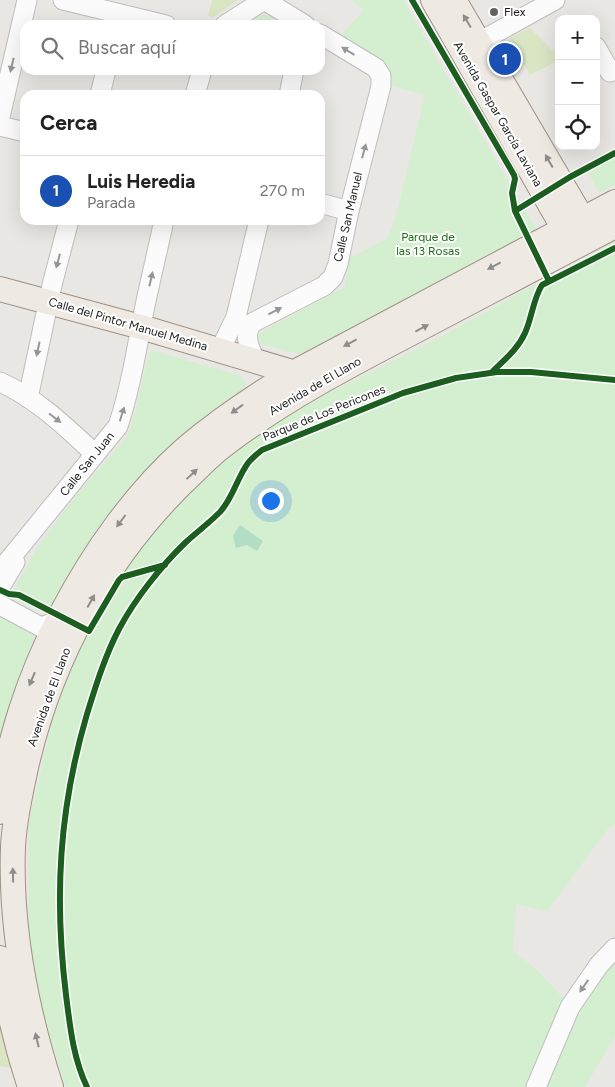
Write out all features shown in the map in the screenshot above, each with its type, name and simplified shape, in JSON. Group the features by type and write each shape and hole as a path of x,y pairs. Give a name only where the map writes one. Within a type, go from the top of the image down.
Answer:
{"main road":[{"name":"Avenida Gaspar García Laviana","path":"432,0 585,233"},
{"name":"Avenida Gaspar García Laviana","path":"454,0 585,233"},
{"name":"Avenida de El Llano","path":"51,1087 38,1047 20,963 15,924 13,845 18,802 55,631 101,583 137,534 171,493 221,446 275,408 585,233 615,202"},
{"name":"Avenida de El Llano","path":"0,812 12,741 29,684 86,569 144,490 184,450 258,394 293,373 585,233"},
{"name":"Calle del Pintor Manuel Medina","path":"0,289 141,327 293,373 320,378 334,376"},
{"path":"255,360 261,374 258,394"},
{"path":"0,958 5,994 19,1053 30,1087"}],"street":[{"path":"22,20 27,0"},
{"path":"63,0 147,20"},
{"path":"233,20 264,0 297,20"},
{"path":"479,42 555,0"},
{"path":"0,117 20,30"},
{"name":"Calle San Manuel","path":"244,320 324,286 333,277 338,264 349,210 381,86 381,76 376,68 325,37"},
{"path":"600,53 613,71"},
{"path":"101,90 105,75"},
{"path":"196,90 201,75"},
{"path":"289,90 293,75"},
{"path":"0,126 20,131"},
{"path":"325,204 349,210"},
{"path":"28,398 68,225"},
{"name":"Calle San Juan","path":"0,571 118,426 127,394 163,225"},
{"path":"255,360 248,343 244,320 258,225"},
{"path":"220,350 244,320"},
{"path":"0,382 14,388 28,398 62,424 95,454"},
{"name":"Calle San Juan","path":"0,587 36,527"},
{"path":"0,605 55,631"},
{"path":"536,1087 570,1007 599,965 615,948"}],"green space":[{"path":"212,0 238,0 213,17 208,16"},
{"name":"Parque de las 13 Rosas","path":"351,0 403,0 536,229 534,233 303,355 261,344 258,335 345,287 348,259 387,239 396,216 425,95 392,86 385,66 338,38 364,10"},
{"path":"264,14 275,20 254,20"},
{"path":"530,28 555,53 555,62 530,75 509,38"},
{"path":"615,157 615,185 599,193 588,172"},
{"path":"615,241 615,824 608,829 547,911 516,904 513,950 539,972 577,1013 603,975 615,962 615,1036 585,1087 66,1087 39,1002 29,932 28,828 55,707 85,633 144,539 231,452 274,421 442,336","holes":["240,526 257,551 247,545 236,548"]},
{"path":"150,350 239,375 245,382 246,391 50,614 47,615 14,600 12,597 13,592 36,549 77,494 126,438 132,425"},
{"path":"240,525 263,541 257,551 247,545 236,548 233,536"},
{"path":"3,618 36,637 38,645 0,755 0,619"},
{"path":"0,1019 12,1068 0,1066"}],"cycle path":[{"path":"412,0 514,175 512,193 515,211 549,281"},
{"path":"515,211 570,177 615,153"},
{"path":"492,372 522,339 542,285 615,248"},
{"name":"Parque de Los Pericones","path":"87,1087 78,1065 73,1042 62,959 60,888 65,819 78,749 101,671 119,629 149,583 177,551 220,512 248,463 262,450 403,393 456,378 497,372 531,372 615,380"},
{"path":"0,590 9,594 19,595 89,631 122,577 165,565"}],"place":[{"name":"Flex","path":"494,12"},
{"name":"Luis Heredia","path":"505,59"}]}
